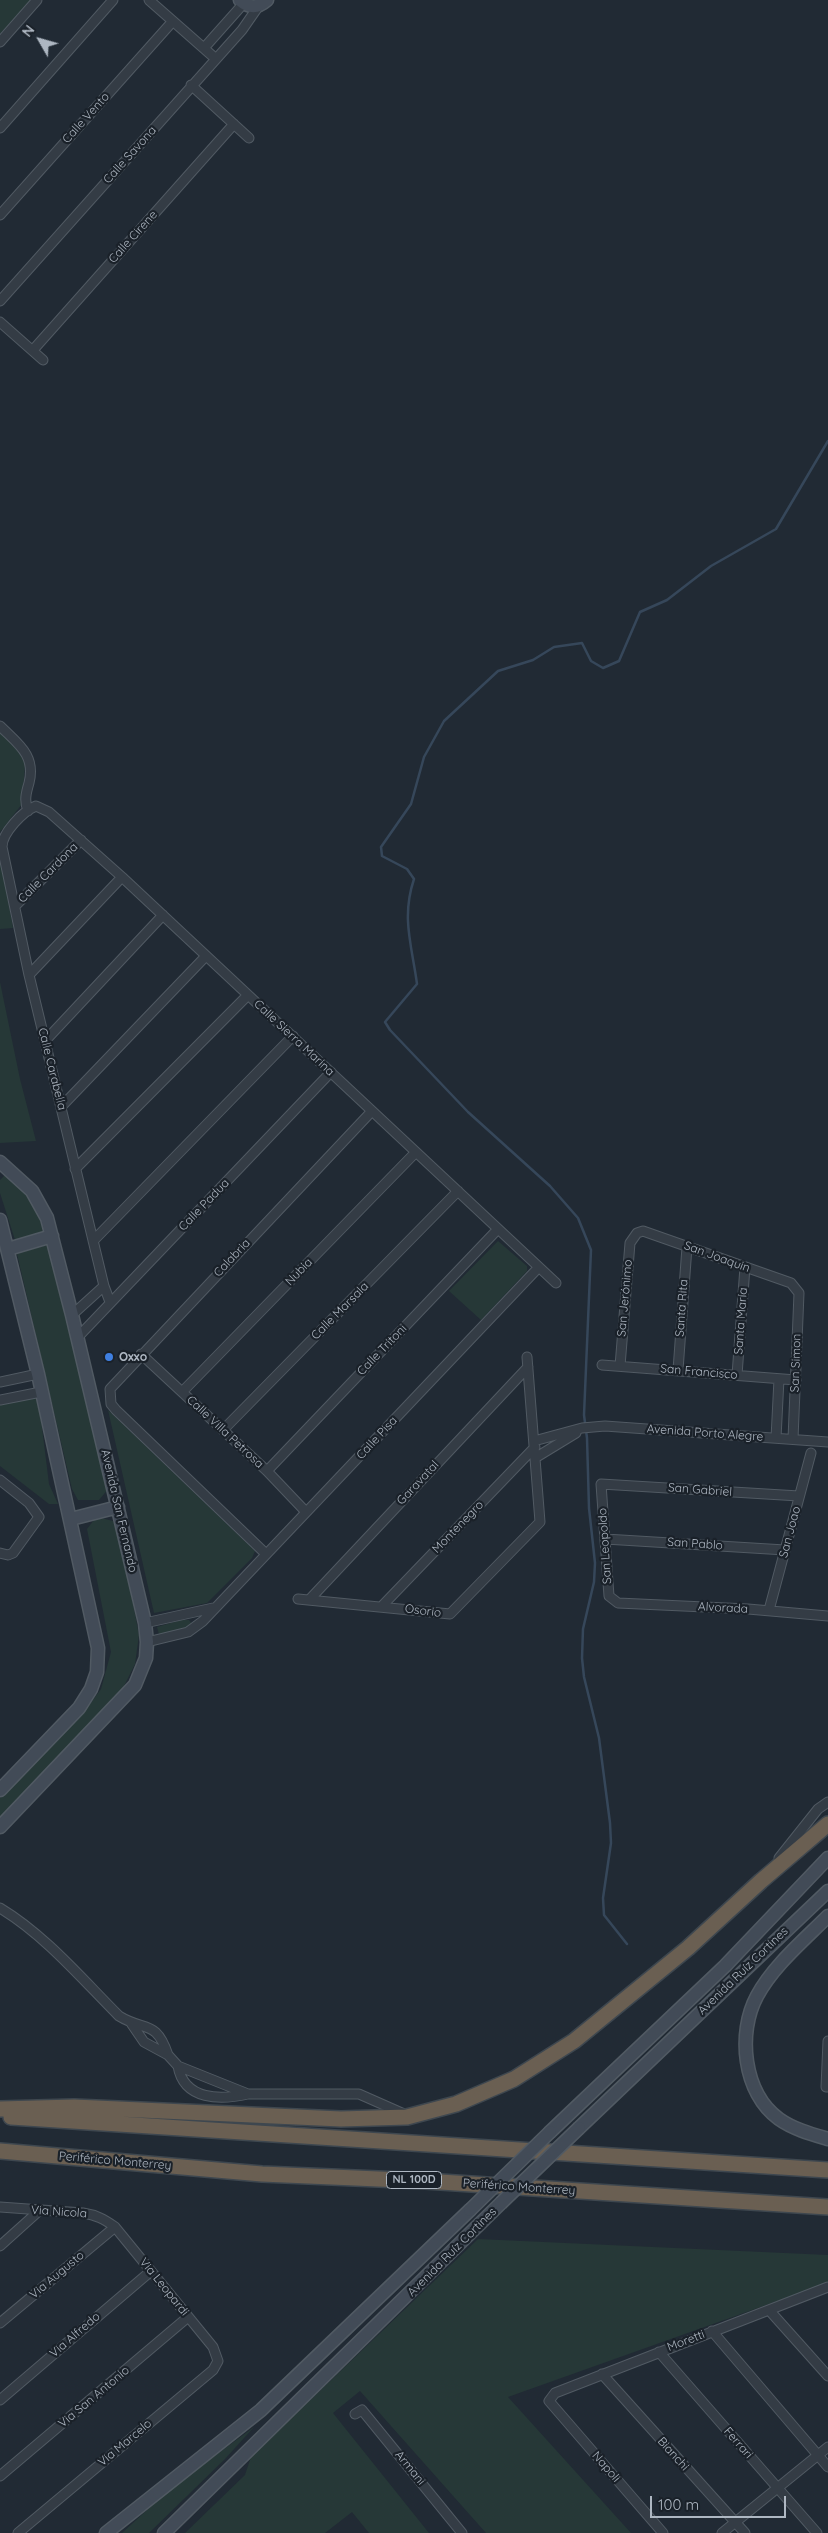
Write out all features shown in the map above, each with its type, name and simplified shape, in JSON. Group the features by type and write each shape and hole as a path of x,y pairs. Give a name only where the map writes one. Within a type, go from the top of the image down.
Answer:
{"highway":[{"path":"0,2109 74,2107 341,2119 407,2117 456,2104 514,2079 574,2041 688,1948 761,1881 828,1824"},
{"path":"0,2116 828,2170"},
{"name":"Periférico Monterrey","path":"0,2151 262,2174 425,2181 828,2207"}],"main road":[{"path":"242,2 263,4"},
{"name":"Avenida San Fernando","path":"0,1162 32,1191 47,1218 78,1338 148,1642 146,1658 135,1685 0,1827"},
{"path":"0,1220 38,1374 98,1648 96,1672 91,1689 79,1708 0,1790"},
{"path":"8,1249 52,1236"},
{"path":"71,1520 118,1507"},
{"name":"Avenida Ruíz Cortines","path":"106,2533 261,2410 725,1966 828,1858"},
{"name":"Avenida Ruíz Cortines","path":"164,2533 501,2203 828,1890"},
{"path":"828,1916 768,1980 756,1997 749,2016 745,2043 753,2082 763,2104 778,2119 804,2132 828,2139"}],"street":[{"path":"0,42 37,0"},
{"path":"0,128 113,0"},
{"path":"149,0 216,59"},
{"path":"204,48 242,2"},
{"name":"Calle Savona","path":"0,301 242,30 263,4"},
{"name":"Calle Vento","path":"0,214 173,21"},
{"path":"191,85 249,138"},
{"name":"Calle Cirene","path":"33,350 234,124"},
{"path":"0,322 43,360"},
{"path":"0,726 23,750 30,763 31,774 25,799 28,811"},
{"name":"Calle Sierra Marina","path":"28,811 36,806 44,808 81,840 556,1283"},
{"name":"Calle Carabella","path":"28,811 6,835 2,847 29,975 75,1169 104,1286 110,1302"},
{"name":"Calle Cardona","path":"15,906 81,840"},
{"path":"29,975 122,877"},
{"path":"45,1041 163,916"},
{"path":"61,1107 206,956"},
{"path":"75,1169 248,995"},
{"path":"93,1240 292,1036"},
{"name":"Calle Padua","path":"78,1338 110,1302 331,1072"},
{"name":"Calabria","path":"266,1554 116,1410 111,1404 110,1389 372,1111"},
{"name":"Nubia","path":"182,1392 416,1152"},
{"name":"Calle Marsala","path":"223,1430 458,1191"},
{"name":"Calle Tritoni","path":"267,1471 498,1229"},
{"name":"San Joaquin","path":"638,1233 643,1231 687,1246 791,1283 796,1287"},
{"name":"San Jerónimo","path":"620,1366 630,1243 638,1233"},
{"name":"Santa Rita","path":"678,1370 687,1246"},
{"name":"Calle Pisa","path":"148,1642 188,1632 203,1621 213,1608 539,1267"},
{"name":"Santa María","path":"737,1375 745,1267"},
{"path":"72,1315 104,1286"},
{"name":"San Simon","path":"793,1439 799,1293 796,1287"},
{"name":"Calle Villa Petrosa","path":"141,1354 267,1471 306,1512"},
{"path":"527,1357 535,1458 582,1428"},
{"name":"San Francisco","path":"602,1365 796,1380"},
{"name":"Garavatal","path":"309,1600 528,1367"},
{"path":"0,1382 38,1374"},
{"name":"San Simon","path":"776,1438 779,1378"},
{"path":"0,1400 41,1392"},
{"name":"Avenida Porto Alegre","path":"534,1444 582,1428 605,1426 828,1442"},
{"name":"Montenegro","path":"382,1606 534,1444"},
{"name":"San Joao","path":"769,1610 811,1453"},
{"name":"Osorio","path":"298,1598 450,1614 540,1522 535,1458"},
{"path":"0,1480 29,1503 39,1514 35,1526 13,1553 8,1555 0,1553"},
{"name":"San Gabriel","path":"601,1484 799,1496"},
{"name":"San Leopoldo","path":"601,1484 609,1596 618,1603"},
{"name":"San Pablo","path":"605,1539 785,1550"},
{"name":"Alvorada","path":"618,1603 769,1610 828,1616"},
{"path":"145,1623 213,1608"},
{"path":"761,1881 818,1809 828,1802"},
{"path":"0,1908 27,1927 119,2016 131,2023 151,2027 163,2042 168,2055"},
{"path":"131,2023 144,2042 168,2055 178,2066 184,2084 200,2094 231,2098 248,2094 359,2094 401,2113 468,2096 537,2064 688,1948"},
{"path":"828,2041 826,2087 828,2087"},
{"path":"178,2066 248,2094"},
{"name":"Via Nicola","path":"0,2207 95,2215 115,2227"},
{"path":"0,2246 40,2210"},
{"name":"Via Leopardi","path":"115,2227 213,2347"},
{"name":"Via Augusto","path":"0,2323 115,2227"},
{"name":"Via Alfredo","path":"0,2400 151,2271"},
{"name":"Moretti","path":"549,2401 555,2393 712,2331 828,2288"},
{"path":"769,2310 828,2376"},
{"name":"Via San Antonio","path":"0,2476 188,2317"},
{"path":"712,2331 828,2467"},
{"name":"Via Marcelo","path":"18,2533 212,2370 218,2361 213,2347"},
{"name":"Ferrari","path":"659,2352 817,2533"},
{"name":"Bianchi","path":"602,2374 745,2533"},
{"name":"Napoli","path":"549,2401 663,2533"},
{"name":"Armani","path":"355,2414 362,2410 462,2533"},
{"path":"722,2533 828,2447"}],"shaded area":[{"path":"0,0 31,0 0,34"},
{"path":"0,730 26,752 22,804 0,832"},
{"path":"0,851 13,928 0,929"},
{"path":"0,982 20,1079 36,1141 0,1143"},
{"path":"9,1171 21,1181 48,1231 15,1240 0,1193 0,1180"},
{"path":"498,1241 527,1266 527,1271 481,1320 449,1291"},
{"path":"50,1244 109,1488 99,1500 78,1500 72,1489 17,1254"},
{"path":"38,1395 49,1484 58,1504 49,1504 0,1466 0,1405"},
{"path":"108,1410 255,1551 252,1558 207,1603 154,1613"},
{"path":"101,1518 113,1521 119,1529 139,1635 135,1664 122,1690 0,1819 0,1798 87,1708 101,1689 111,1652 87,1529 94,1520"},
{"path":"181,1620 189,1620 192,1624 184,1630 159,1634 157,1627"},
{"path":"478,2239 828,2255 828,2283 508,2397 631,2533 486,2533 360,2391 333,2413 429,2533 369,2533 352,2512 325,2533 185,2533 245,2475 251,2457"},
{"path":"254,2427 225,2459 149,2533 122,2533 170,2489"}],"waterway":[{"path":"627,1944 604,1915 603,1898 611,1843 610,1823 599,1738 584,1677 582,1658 583,1629 594,1582 595,1563 589,1508 587,1438 584,1415 591,1250 578,1218 550,1186 468,1112 390,1030 385,1022 417,984 408,919 410,893 414,879 407,869 382,856 381,847 411,804 424,757 444,721 498,671 533,660 554,647 582,643 591,661 603,668 619,661 640,612 667,600 711,566 776,529 828,441"}],"place":[{"name":"Oxxo","path":"109,1357"}]}
